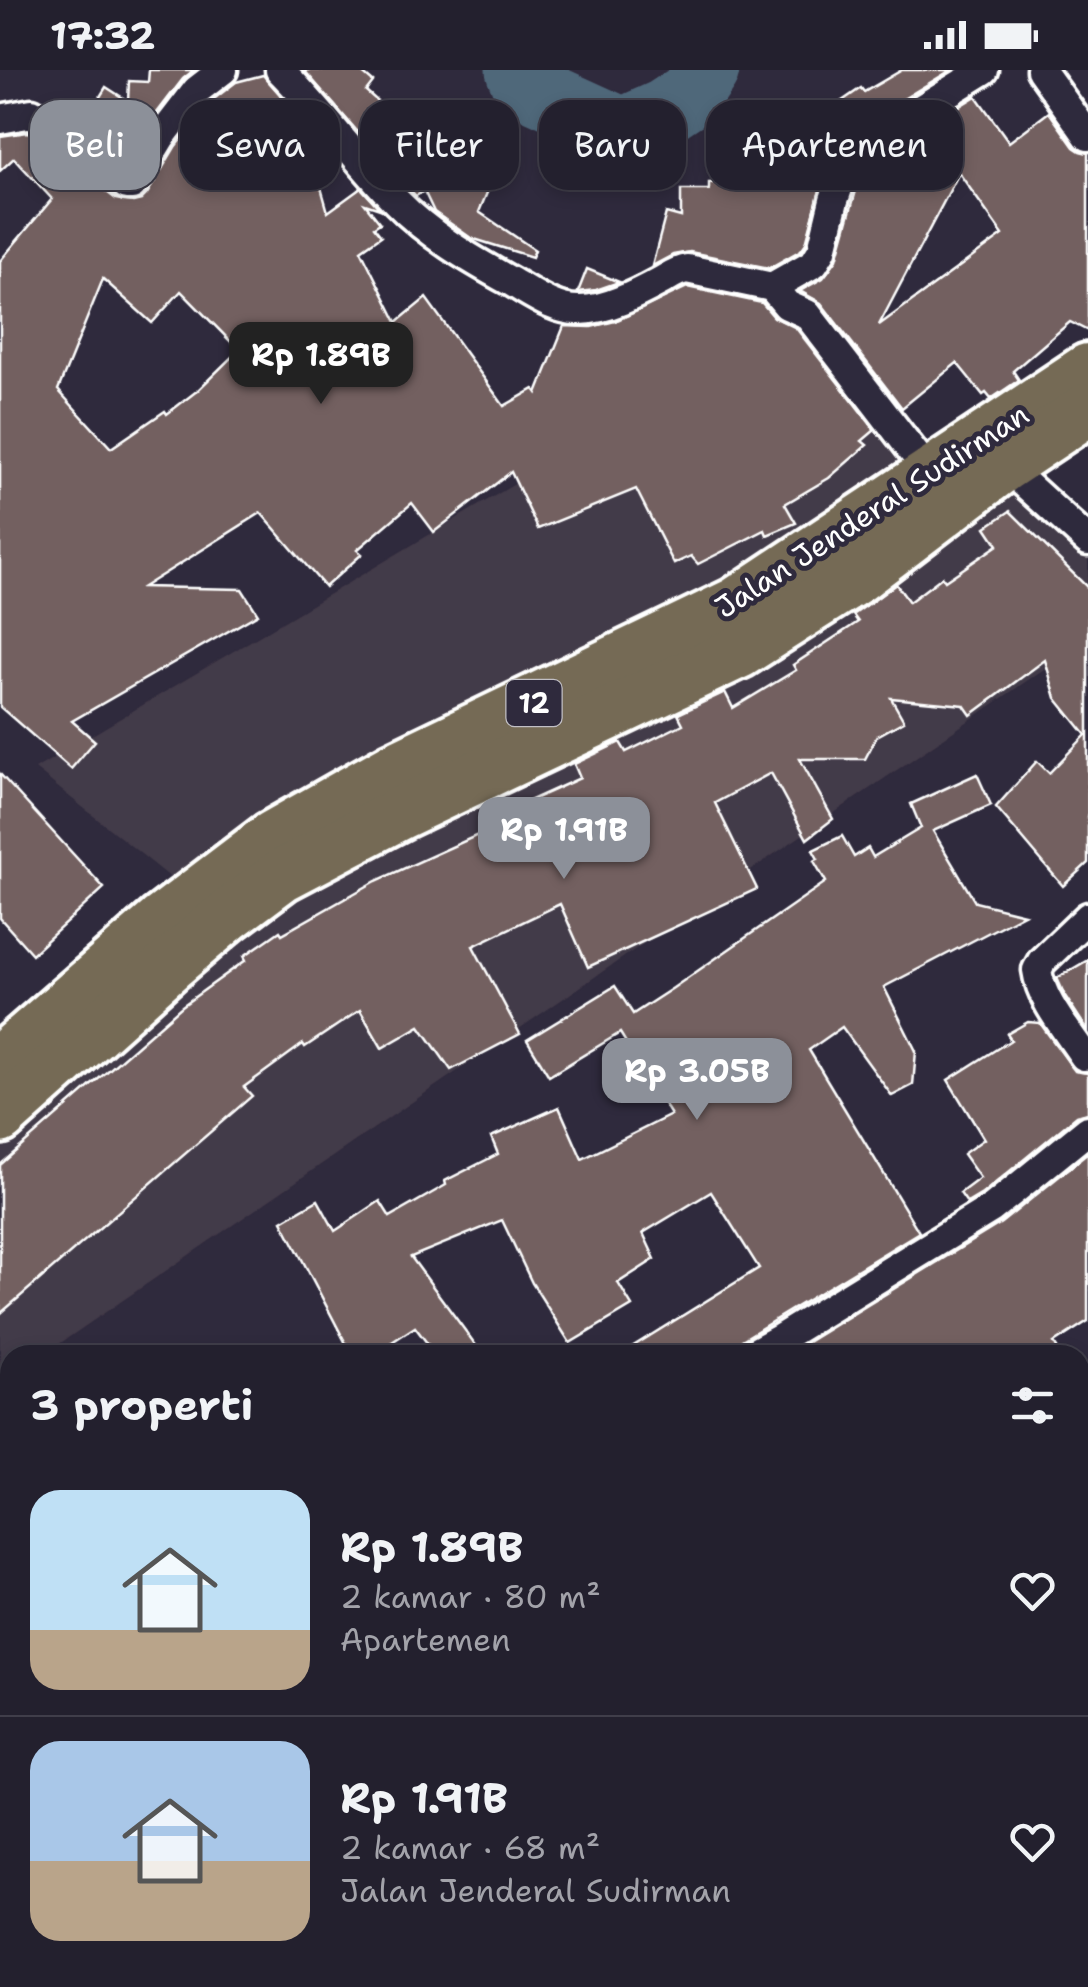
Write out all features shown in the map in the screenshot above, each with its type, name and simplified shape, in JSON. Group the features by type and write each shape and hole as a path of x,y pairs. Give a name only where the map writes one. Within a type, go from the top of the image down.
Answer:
{"highway":[{"name":"Jalan Jenderal Sudirman","path":"0,1117 172,963 282,876 400,813 740,652 858,576 1088,370"},
{"name":"Jalan Jenderal Sudirman","path":"0,1062 162,922 273,836 393,769 736,604 931,475 992,453 1088,409"}],"street":[{"path":"0,119 32,113 132,185 196,90 222,70"},
{"path":"280,70 399,204 435,234 541,300 564,308 594,308 686,269 772,287 787,305 806,314 931,475"},
{"path":"772,287 814,263 822,250 844,170 892,128 984,70"},
{"path":"1040,70 1088,136"},
{"path":"992,453 1088,541"},
{"path":"1084,1056 1051,1004 1037,970 1088,917"},
{"path":"789,1345 992,1208 1088,1130"}],"shaded area":[{"path":"799,315 924,468 186,890 35,769"},
{"path":"1011,483 1088,552 1088,639 58,1345 0,1345 0,1143 330,860"}],"building":[{"path":"149,70 194,70 160,109 160,100 128,100 129,81 148,82"},
{"path":"304,70 359,70 373,82 366,91 376,100 360,100 360,132 340,111 340,100 330,100"},
{"path":"902,70 951,70 902,100 844,100 861,88 864,92"},
{"path":"263,75 285,100 213,100 236,82"},
{"path":"106,87 126,100 98,100"},
{"path":"976,96 1009,142 1049,112 1074,147 1088,153 1088,331 1070,322 1013,371 1019,380 991,399 986,393 983,395 957,363 902,408 821,303 800,291 823,278 837,259 856,190 950,190 879,325 1003,235 963,179 963,104"},
{"path":"28,132 30,175 14,158 0,171 0,136"},
{"path":"180,141 180,190 322,190 328,212 363,190 380,209 365,204 380,223 374,227 381,236 361,250 397,322 426,298 504,406 534,389 537,393 564,326 591,327 615,321 687,287 762,303 774,317 796,328 875,430 862,441 867,445 829,478 785,504 796,523 767,535 765,530 698,564 691,556 674,564 636,489 538,529 511,472 434,532 412,503 357,550 362,554 325,587 261,513 143,587 242,589 258,614 72,721 95,741 71,769 0,707 0,261 52,199 44,190 104,190 116,199 141,200 149,190 160,190 160,172","holes":["103,279 152,323 181,291 239,350 167,414 165,411 111,448 58,390"]},
{"path":"410,190 488,190 479,212 535,250 532,257 471,238 434,212 424,191 416,196"},
{"path":"681,190 820,190 806,243 801,250 769,268 690,252 673,255 652,266 666,213 681,217"},
{"path":"587,269 619,282 578,292"},
{"path":"1010,511 1088,588 1088,863 1063,886 996,807 1037,761 1049,773 1086,735 1056,698 1045,660 971,715 964,705 891,698 904,721 877,736 865,759 800,759 833,819 807,839 771,773 715,803 757,889 588,967 560,904 473,946 520,1034 451,1070 420,1026 382,1048 360,1010 305,1047 303,1044 244,1087 252,1096 0,1314 0,1165 182,1006 246,960 244,956 280,931 282,934 376,881 520,816 516,807 580,778 574,764 620,742 626,752 683,724 678,714 725,692 733,708 796,670 793,665 858,622 853,615 896,584 909,602 942,577 945,581 998,545 986,527"},
{"path":"0,774 104,888 32,954 0,918"},
{"path":"977,774 991,805 933,831 975,902 1024,914 884,987 916,1051 913,1085 892,1096 842,1027 809,1050 919,1232 737,1345 635,1345 759,1268 711,1192 643,1233 655,1259 618,1283 632,1306 570,1343 532,1283 502,1220 411,1257 476,1345 428,1345 415,1327 387,1345 347,1345 282,1221 318,1200 335,1231 380,1201 390,1217 446,1185 445,1181 498,1154 491,1137 559,1107 582,1159 671,1115 620,1033 549,1076 527,1040 615,986 633,1014 826,882 814,861 818,859 813,850 842,836 854,857 868,848 873,857 921,828 911,804"},
{"path":"1088,960 1088,1031 1057,978"},
{"path":"1028,1022 1040,1023 1075,1071 1088,1073 1088,1113 1077,1116 967,1203 960,1193 980,1178 963,1154 984,1139 948,1080 1011,1040 1007,1034"},
{"path":"1088,1153 1088,1321 1055,1345 802,1345 1001,1223"}],"waterway":[{"path":"518,70 524,85 623,130 665,111 692,93 707,70"}]}
